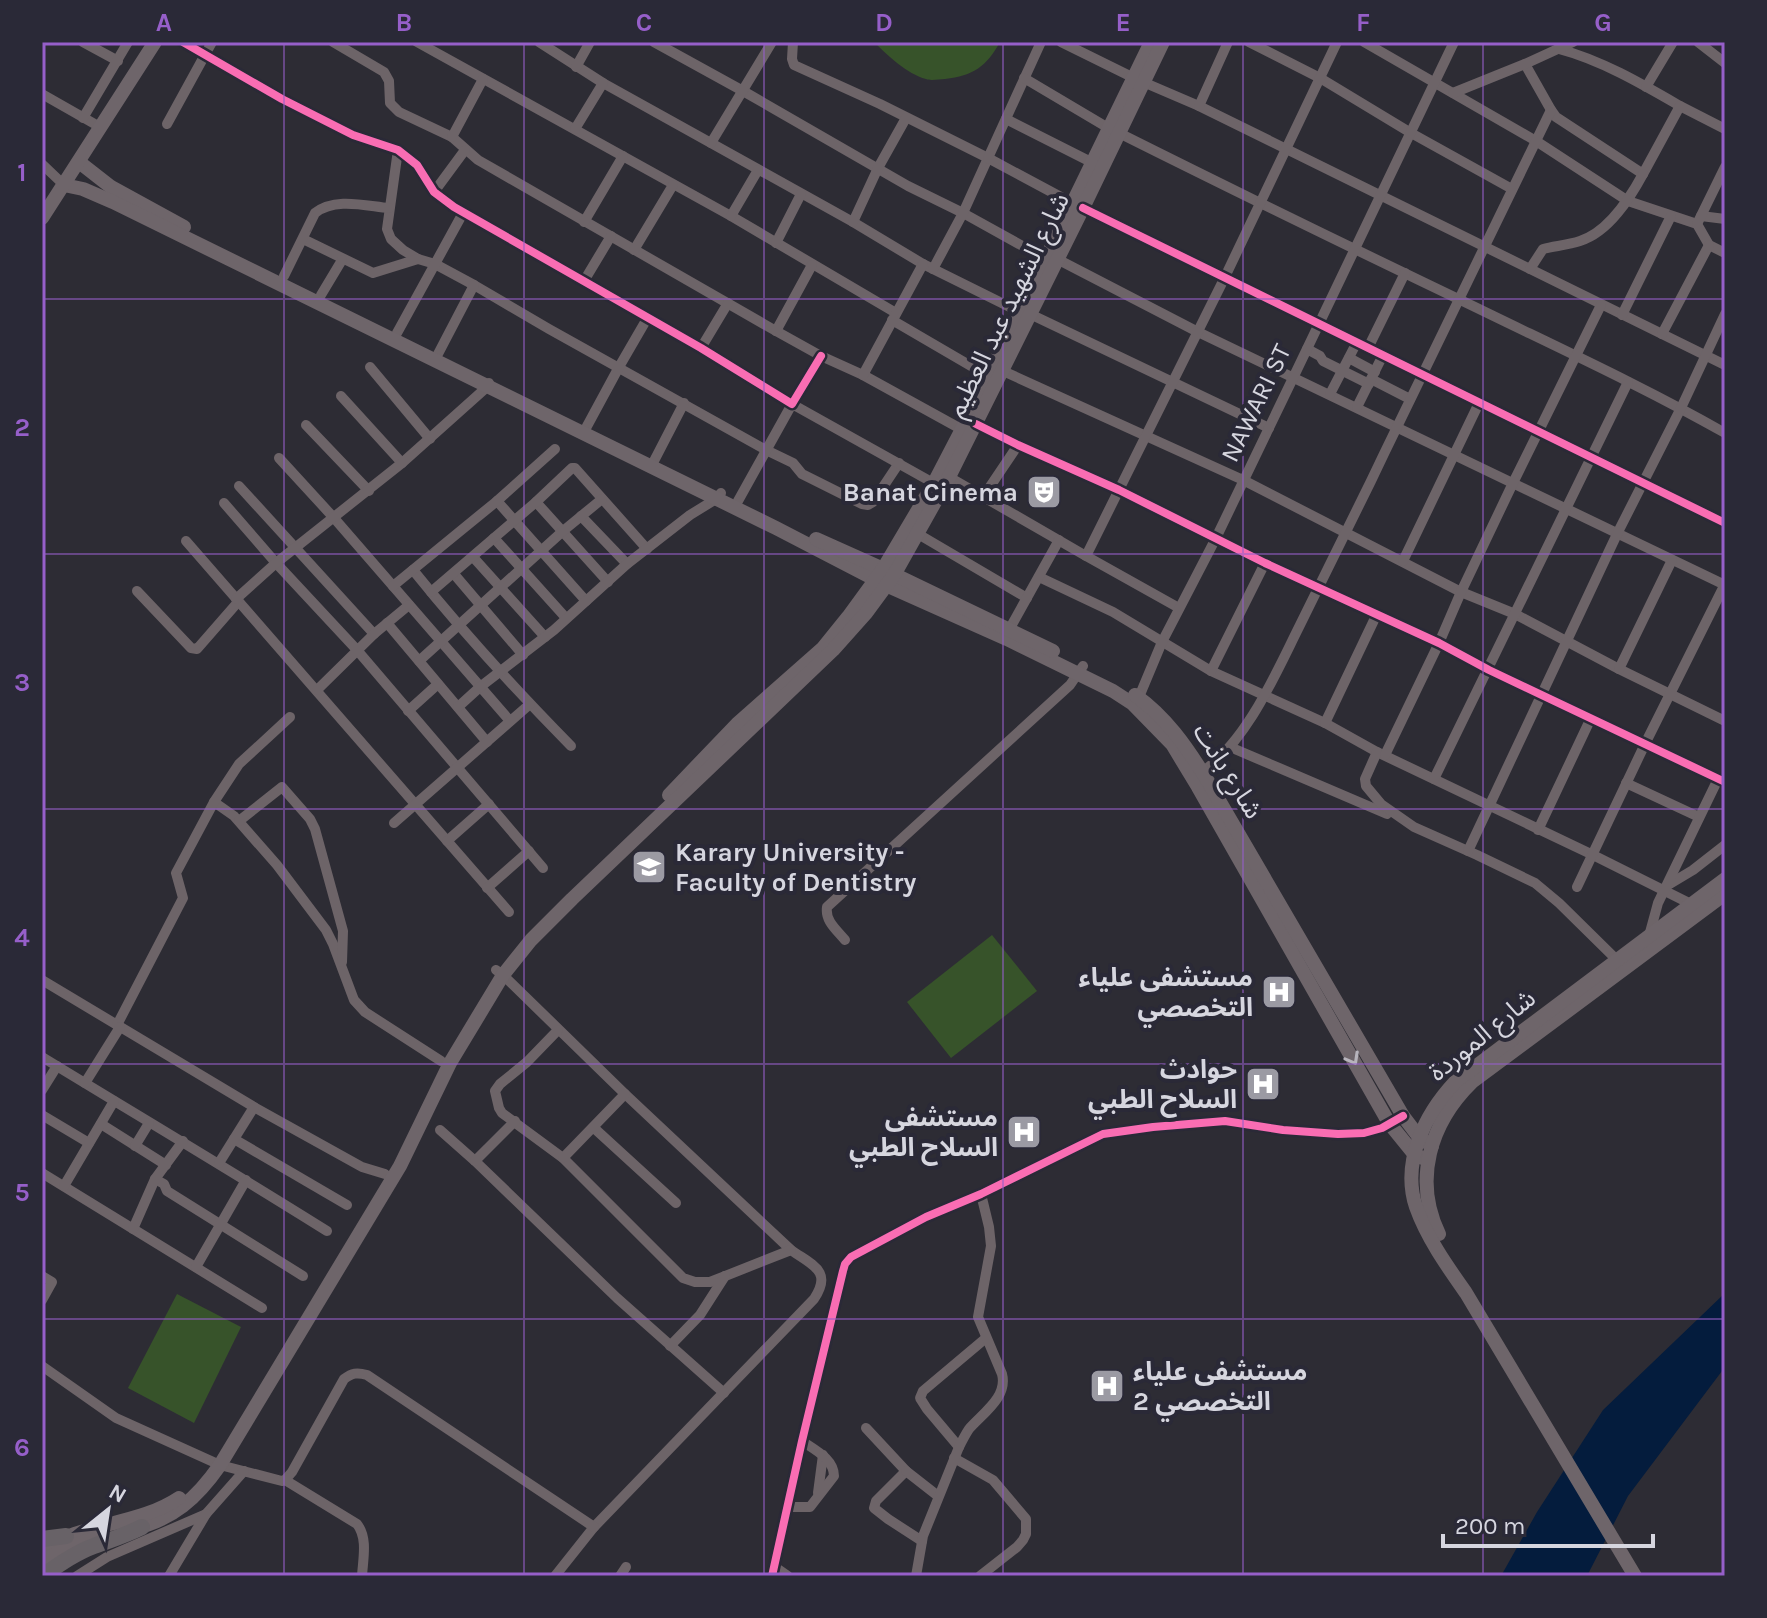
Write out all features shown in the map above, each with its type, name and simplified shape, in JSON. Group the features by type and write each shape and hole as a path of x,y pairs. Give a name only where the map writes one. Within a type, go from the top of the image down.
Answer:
{"highway":[{"path":"43,1576 92,1547 142,1527"},
{"path":"42,1539 66,1536"}],"main road":[{"path":"42,218 155,42"},
{"name":"شارع الشهيد عبد العظيم","path":"1139,80 1151,42"},
{"name":"شارع الشهيد عبد العظيم","path":"885,577 918,534 942,483 976,424 995,374 1098,161 1139,80 1163,42"},
{"path":"79,162 111,187 203,241 718,496 738,501 846,559 877,561 899,544"},
{"path":"64,185 83,189 284,276 304,291 321,295 438,354 489,384 654,461 776,528 885,577"},
{"name":"شارع الشهيد عبد العظيم","path":"885,577 899,544 942,483 961,429 995,374"},
{"path":"846,559 857,587 848,617"},
{"path":"866,613 885,577"},
{"path":"655,815 737,724 823,648 885,577"},
{"name":"شارع بانت","path":"885,577 919,600 1117,683 1162,716 1202,772 1396,1120"},
{"name":"شارع بانت","path":"885,577 1009,630 1081,670 1133,704 1172,744 1396,1120 1423,1150"},
{"path":"42,1561 66,1548 105,1534 142,1527 168,1516 203,1489 385,1174 441,1061 499,972 655,815 803,679 866,613 891,598 919,600"},
{"name":"شارع الموردة","path":"1653,940 1691,904 1725,879"},
{"name":"شارع الموردة","path":"1423,1150 1448,1110 1472,1082 1653,940 1725,894"},
{"name":"شارع الموردة","path":"1621,964 1465,1072 1437,1103 1412,1178 1416,1206 1443,1259 1525,1391 1529,1411 1551,1437 1635,1576"},
{"path":"42,1550 66,1536 170,1505 193,1489 217,1464 400,1166 499,972"},
{"path":"1396,1120 1437,1103"},
{"path":"1551,1437 1626,1576"},
{"path":"1551,1437 1645,1576"}],"street":[{"path":"83,42 118,61"},
{"path":"83,118 128,42"},
{"path":"183,42 282,99 353,135 398,150 417,165 434,192 463,213 648,317 792,404 899,463 942,483 983,497 1179,608"},
{"path":"167,124 212,42"},
{"path":"333,42 384,72 389,81 390,103 394,109 452,137 478,160 776,331 961,429"},
{"path":"417,42 439,47 483,79 731,216 995,374 1146,435 1243,480 1461,592 1515,614 1725,721"},
{"path":"539,42 603,83 928,267 1269,428"},
{"path":"576,67 590,42"},
{"path":"654,42 908,186 1198,332 1725,585 1577,887"},
{"path":"711,143 772,42"},
{"path":"793,42 794,65 880,104 1224,279 1725,523"},
{"path":"863,375 894,316 963,213 1041,42"},
{"path":"1061,42 1199,106 1725,365"},
{"path":"1087,54 1092,42"},
{"path":"1199,106 1228,42"},
{"path":"1249,42 1320,78 1512,189"},
{"path":"1086,556 1224,279 1337,42"},
{"path":"1364,42 1536,141 1628,201 1671,216 1699,220 1725,219"},
{"name":"NAWARI ST","path":"1139,697 1162,642 1216,538 1454,42"},
{"path":"1453,93 1573,42"},
{"path":"1646,87 1673,42"},
{"path":"1698,42 1713,47 1725,63"},
{"path":"1559,49 1575,53 1646,87 1725,129"},
{"path":"1525,64 1559,120 1643,174"},
{"path":"1024,78 1114,131 1576,356 1725,433"},
{"path":"452,137 483,79"},
{"path":"575,129 603,83"},
{"path":"42,94 100,127"},
{"path":"1530,269 1541,250 1589,237 1628,201 1680,106"},
{"path":"1202,772 1230,747 1264,696 1551,110"},
{"path":"853,222 906,118"},
{"path":"1006,119 1098,161"},
{"path":"398,150 387,229 391,239 403,250 474,285 793,463 802,474 868,505 899,463"},
{"path":"434,192 465,150"},
{"path":"584,222 623,156"},
{"path":"42,164 64,185"},
{"path":"1725,167 1699,220 1709,245 1725,253"},
{"path":"731,216 758,170"},
{"path":"634,250 673,185"},
{"path":"776,243 801,194"},
{"path":"284,276 315,213 320,209 338,204 389,208"},
{"path":"397,333 463,213"},
{"path":"1622,315 1671,216"},
{"path":"584,281 611,236"},
{"path":"303,239 373,273 418,259"},
{"path":"1662,334 1709,245"},
{"path":"321,295 342,260"},
{"path":"776,331 812,265"},
{"path":"1368,348 1405,273"},
{"path":"438,354 474,285"},
{"path":"701,348 728,303"},
{"path":"1404,821 1381,804 1366,786 1367,772 1381,754 1439,643 1513,483 1601,305"},
{"path":"1468,851 1566,640 1725,314"},
{"path":"586,428 648,317"},
{"path":"1330,394 1357,342"},
{"path":"1307,349 1342,371 1372,378"},
{"path":"1357,407 1383,355"},
{"path":"738,501 821,356"},
{"path":"1349,358 1372,378 1410,399"},
{"path":"370,367 430,439"},
{"path":"1434,779 1628,382"},
{"path":"137,591 191,648 197,649 237,601 276,563 369,491 489,384"},
{"path":"341,396 402,463"},
{"path":"654,461 684,403"},
{"path":"1403,561 1479,403"},
{"path":"976,424 1376,616 1439,643 1721,781 1699,817 1665,889 1651,925 1653,940"},
{"path":"306,425 369,491"},
{"path":"983,497 1018,445"},
{"path":"393,586 555,449"},
{"path":"279,458 510,721"},
{"path":"431,592 572,468 647,549"},
{"path":"239,486 374,634"},
{"path":"458,707 545,637 627,564 718,496"},
{"path":"419,661 602,499"},
{"path":"497,501 586,601"},
{"path":"536,502 608,582"},
{"path":"224,503 357,650 543,868"},
{"path":"581,516 627,564"},
{"path":"918,534 1027,598"},
{"path":"494,538 566,618"},
{"path":"1009,630 1059,540"},
{"path":"186,541 509,912"},
{"path":"473,557 545,637"},
{"path":"1619,669 1672,560"},
{"path":"1211,671 1265,563"},
{"path":"413,570 459,625 571,746"},
{"path":"454,574 523,655"},
{"path":"1039,577 1113,612 1211,671 1325,723 1381,754 1691,904"},
{"path":"317,690 374,634 409,605"},
{"path":"1325,723 1376,616"},
{"path":"387,623 487,742"},
{"path":"845,940 829,922 827,907 1070,685 1081,670"},
{"path":"408,711 438,684"},
{"path":"394,823 530,704"},
{"path":"85,1083 119,1026 183,898 176,873 214,802 239,764 290,717"},
{"path":"1538,830 1591,718"},
{"path":"1230,747 1404,821 1535,883 1621,964"},
{"path":"1626,783 1699,817"},
{"path":"239,821 282,787 310,819 343,931 342,968"},
{"path":"214,802 239,821 326,930 354,1000 365,1012 441,1061"},
{"path":"447,841 489,804"},
{"path":"1665,889 1725,845"},
{"path":"487,888 529,851"},
{"path":"499,972 791,1250 821,1272 823,1278 814,1299 594,1527 555,1576"},
{"path":"42,980 254,1107 362,1167 385,1174"},
{"path":"558,1030 500,1084 495,1091 499,1108 563,1158 683,1278 710,1282 791,1250"},
{"path":"42,1057 327,1231"},
{"path":"42,1090 57,1066"},
{"path":"563,1158 625,1094"},
{"path":"64,1186 114,1101"},
{"path":"219,1163 254,1107"},
{"path":"42,1115 89,1143"},
{"path":"788,1576 773,1572 845,1264 851,1257 926,1217 981,1194 1103,1134 1225,1121 1283,1130 1364,1133 1396,1120"},
{"path":"475,1161 515,1121"},
{"path":"135,1146 149,1123"},
{"path":"101,1124 166,1165"},
{"path":"594,1128 676,1203"},
{"path":"440,1130 617,1298 724,1393"},
{"path":"234,1139 347,1205"},
{"path":"133,1229 155,1179 183,1141"},
{"path":"42,1173 262,1308"},
{"path":"155,1179 164,1184 167,1191 303,1276"},
{"path":"196,1267 246,1180"},
{"path":"916,1576 922,1541 959,1447 967,1433 996,1401 1002,1388 1002,1374 978,1317 991,1246 981,1194"},
{"path":"670,1346 700,1315 725,1275"},
{"path":"42,1276 52,1282 42,1300"},
{"path":"959,1447 920,1398 923,1391 986,1338"},
{"path":"42,1366 116,1418 217,1464 285,1480 357,1524 364,1542 362,1576"},
{"path":"285,1480 344,1379 359,1372 594,1527"},
{"path":"866,1428 906,1471 938,1496"},
{"path":"788,1507 807,1508 835,1472 823,1455 802,1441"},
{"path":"954,1458 993,1480 1026,1519 1023,1540 980,1576"},
{"path":"169,1576 206,1514 244,1471"},
{"path":"906,1471 876,1501 874,1508 922,1541"},
{"path":"77,1576 107,1557 206,1514"}],"green space":[{"path":"874,42 1000,42 990,57 971,72 955,78 928,80 905,69"},
{"path":"992,935 1037,991 951,1058 907,1002"},
{"path":"177,1294 241,1327 194,1423 128,1388"}],"water":[{"path":"1725,1293 1725,1367 1628,1496 1587,1576 1501,1576 1537,1512 1603,1410"}],"cycle path":[{"path":"183,42 282,99 353,135 398,150 417,165 434,192 454,207 701,348 792,404 821,356"},
{"path":"1083,208 1725,523"},
{"path":"976,424 1725,782"},
{"path":"772,1576 843,1271 851,1257 926,1217 981,1194 1103,1134 1225,1121 1283,1130 1364,1133 1382,1128 1403,1116"}],"place":[{"name":"Banat Cinema","path":"1044,492"},
{"name":"Karary University - Faculty of Dentistry","path":"649,867"},
{"name":"مستشفى علياء التخصصي","path":"1279,992"},
{"name":"حوادث السلاح الطبي","path":"1263,1084"},
{"name":"مستشفى السلاح الطبي","path":"1024,1132"},
{"name":"مستشفى علياء التخصصي 2","path":"1107,1386"}]}
